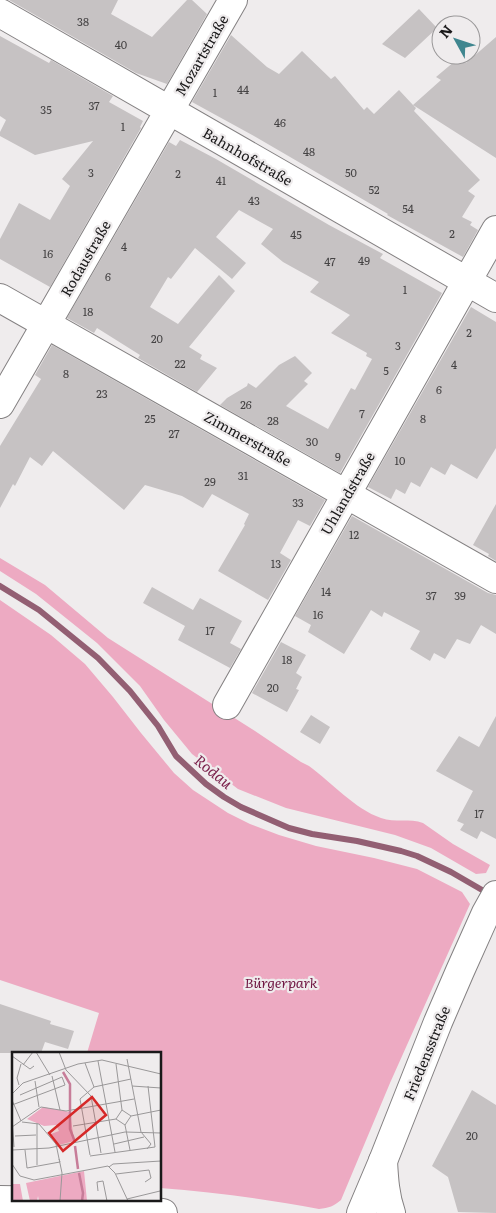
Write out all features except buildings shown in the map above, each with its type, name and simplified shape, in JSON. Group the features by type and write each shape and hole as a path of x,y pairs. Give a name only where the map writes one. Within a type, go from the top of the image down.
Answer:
{"street":[{"name":"Mozartstraße","path":"169,111 233,0"},
{"name":"Bahnhofstraße","path":"0,13 496,298"},
{"name":"Rodaustraße","path":"0,404 169,111"},
{"name":"Uhlandstraße","path":"227,705 496,230"},
{"name":"Zimmerstraße","path":"0,298 496,579"},
{"name":"Friedensstraße","path":"361,1213 438,1022 491,904"},
{"path":"383,1161 384,1182 391,1213"},
{"path":"0,1200 66,1201 155,1212"}],"green space":[{"path":"0,558 45,585 108,638 309,766 344,795 371,814 386,819 423,823 453,844 490,865 486,873 476,874 431,848 395,835 286,808 238,789 192,754 164,720 140,686 97,643 36,594 0,571"},
{"name":"Bürgerpark","path":"0,600 51,635 85,664 174,773 193,790 228,813 279,835 316,846 417,869 462,892 470,904 390,1083 341,1200 334,1205 319,1209 240,1196 161,1188 161,1052 87,1052 99,1013 0,980"}],"waterway":[{"name":"Rodau","path":"0,586 39,610 98,658 130,691 158,726 176,756 206,784 224,797 241,807 289,828 312,834 357,841 417,856 451,872 489,894"}]}
